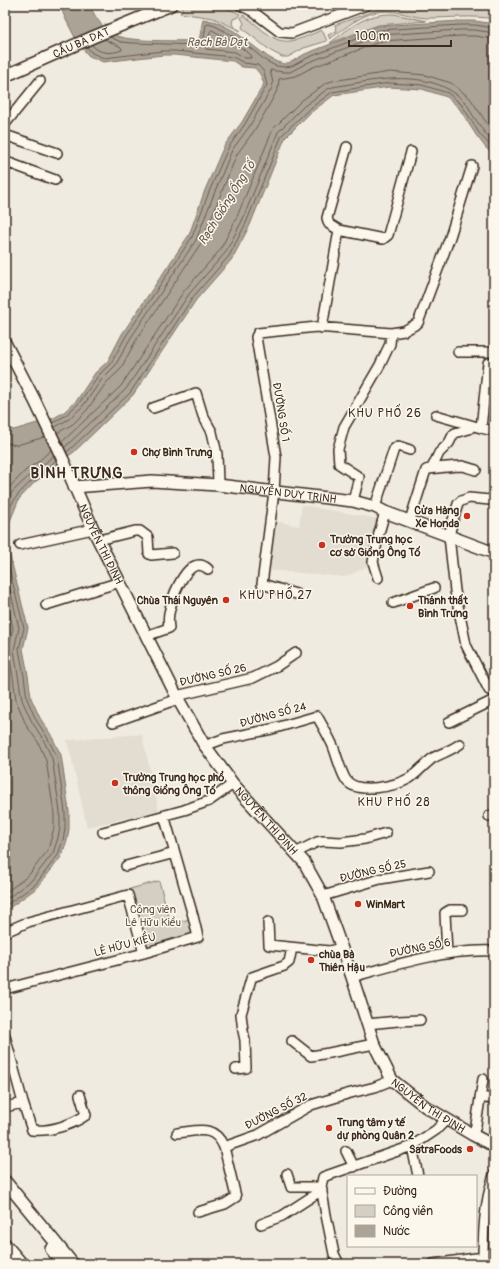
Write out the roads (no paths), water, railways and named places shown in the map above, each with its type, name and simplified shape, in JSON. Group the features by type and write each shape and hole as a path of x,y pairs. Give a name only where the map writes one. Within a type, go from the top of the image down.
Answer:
{"main road":[{"name":"CẦU BÀ DẠT","path":"5,76 171,5"},
{"name":"NGUYỄN THỊ ĐỊNH","path":"5,343 64,462 93,529 177,698 204,746 233,784 304,862 323,896 374,1044 392,1080 406,1092 446,1120 494,1146"},
{"name":"NGUYỄN DUY TRINH","path":"74,487 152,481 218,485 353,501 494,551"},
{"path":"5,1181 73,1264"},
{"path":"5,1191 63,1264"},
{"path":"5,1244 22,1264"},
{"path":"5,1255 12,1264"}],"street":[{"path":"240,5 252,11 277,31 289,34 367,5"},
{"path":"5,124 40,81"},
{"path":"5,135 57,153"},
{"path":"347,147 327,218 329,224 339,230 383,239 388,235 411,152"},
{"path":"5,168 9,164 55,180"},
{"path":"339,230 322,328 391,333 404,331 418,323 450,237 472,166"},
{"name":"ĐƯỜNG SỐ 1","path":"296,594 262,584 274,492 276,457 256,337 258,333 322,328"},
{"path":"353,501 359,477 340,464 338,449 344,427 380,365 390,344 391,333"},
{"path":"458,352 494,352"},
{"path":"477,427 488,363"},
{"path":"153,408 196,393 203,416 212,432 218,454 218,485"},
{"path":"436,415 494,431"},
{"path":"432,468 439,453 449,443 456,432 477,427"},
{"path":"378,578 373,562 379,533 380,510 394,449 398,446 410,450"},
{"path":"410,520 426,470 432,468 458,466 476,470"},
{"path":"488,690 466,645 455,591 449,536 458,504 461,501 469,498 490,500 494,496"},
{"path":"20,545 93,529"},
{"path":"99,540 134,531 140,531 148,537 149,554 173,553"},
{"path":"146,636 169,628 168,619 172,602 180,584 190,568 200,564 205,565 208,568"},
{"path":"46,605 120,582"},
{"path":"393,603 434,588"},
{"name":"ĐƯỜNG SỐ 26","path":"113,722 177,698 253,678 277,666 296,653"},
{"path":"449,722 494,700"},
{"name":"ĐƯỜNG SỐ 24","path":"204,746 223,739 272,729 317,716 332,744 347,781 365,789 388,786 408,779 433,759 452,750 460,744"},
{"path":"102,832 209,801 233,784"},
{"name":"LÊ HỮU KIỀU","path":"5,990 198,937 194,916 164,815"},
{"path":"295,853 316,842 341,842 365,839 386,833"},
{"path":"126,866 175,853"},
{"name":"ĐƯỜNG SỐ 25","path":"323,896 380,879 429,871"},
{"path":"5,932 28,922 128,895 144,953"},
{"path":"447,954 445,913 450,910 462,910"},
{"path":"268,922 269,945 329,951 342,948"},
{"path":"236,1069 246,1068 245,1040 241,1014 250,979 284,966 289,962 292,948"},
{"name":"ĐƯỜNG SỐ 6","path":"352,977 410,960 447,954 494,951"},
{"path":"367,1024 420,1020"},
{"path":"5,1036 32,1130 41,1131 76,1122 86,1115 80,1095"},
{"path":"292,1042 311,1056 328,1054 374,1044"},
{"path":"473,1135 484,1078"},
{"name":"ĐƯỜNG SỐ 32","path":"224,1147 258,1135 311,1106 347,1094 375,1087 392,1080"},
{"path":"480,1097 494,1099"},
{"path":"5,1107 23,1103"},
{"path":"339,1264 334,1254 322,1189 324,1178 412,1146 436,1130 446,1120"},
{"path":"177,1133 209,1131 219,1137 224,1147 236,1197 224,1204 198,1212"},
{"path":"412,1146 418,1175"},
{"path":"346,1151 354,1167"},
{"path":"287,1174 291,1187 322,1189"},
{"path":"433,1264 483,1261 485,1210 494,1175"},
{"path":"261,1224 282,1216 322,1189"}],"water":[{"path":"60,5 89,5 99,21 108,31 120,37 130,39 199,41 203,19 217,22 234,31 268,57 284,64 291,62 305,54 378,26 460,21 475,21 494,24 494,155 486,148 476,135 459,108 447,97 422,89 389,87 334,95 310,113 285,138 250,225 232,259 196,300 133,395 74,452 35,482 19,499 10,521 7,544 28,628 23,649 31,698 40,718 61,755 69,811 69,829 67,841 61,857 38,887 5,911 5,428 14,430 54,418 64,412 77,400 95,373 108,361 122,334 189,235 205,190 224,146 242,122 264,84 260,74 255,68 242,67 233,61 163,55 103,62 89,56 78,43"}],"place":[{"name":"Chợ Bình Trưng","path":"134,452"},
{"name":"Cửa Hàng Xe Honda","path":"467,516"},
{"name":"Trường Trung học cơ sở Giồng Ông Tố","path":"322,545"},
{"name":"Chùa Thái Nguyên","path":"226,600"},
{"name":"Thánh thất Bình Trưng","path":"410,606"},
{"name":"Trường Trung học phổ thông Giồng Ông Tố","path":"115,783"},
{"name":"WinMart","path":"358,904"},
{"name":"chùa Bà Thiên Hậu","path":"311,960"},
{"name":"Trung tâm y tế dự phòng Quân 2","path":"329,1128"},
{"name":"SatraFoods","path":"470,1149"}],"district":[{"name":"KHU PHỐ 26","path":"385,413"},
{"name":"BÌNH TRƯNG","path":"77,473"},
{"name":"KHU PHỐ 27","path":"276,595"},
{"name":"KHU PHỐ 28","path":"394,802"}],"water label":[{"name":"Rạch Bà Dạt","path":"217,42"},
{"name":"Rạch Giống Ống Tố","path":"227,203"}],"park label":[{"name":"Công viên Lê Hữu Kiều","path":"153,915"}]}
